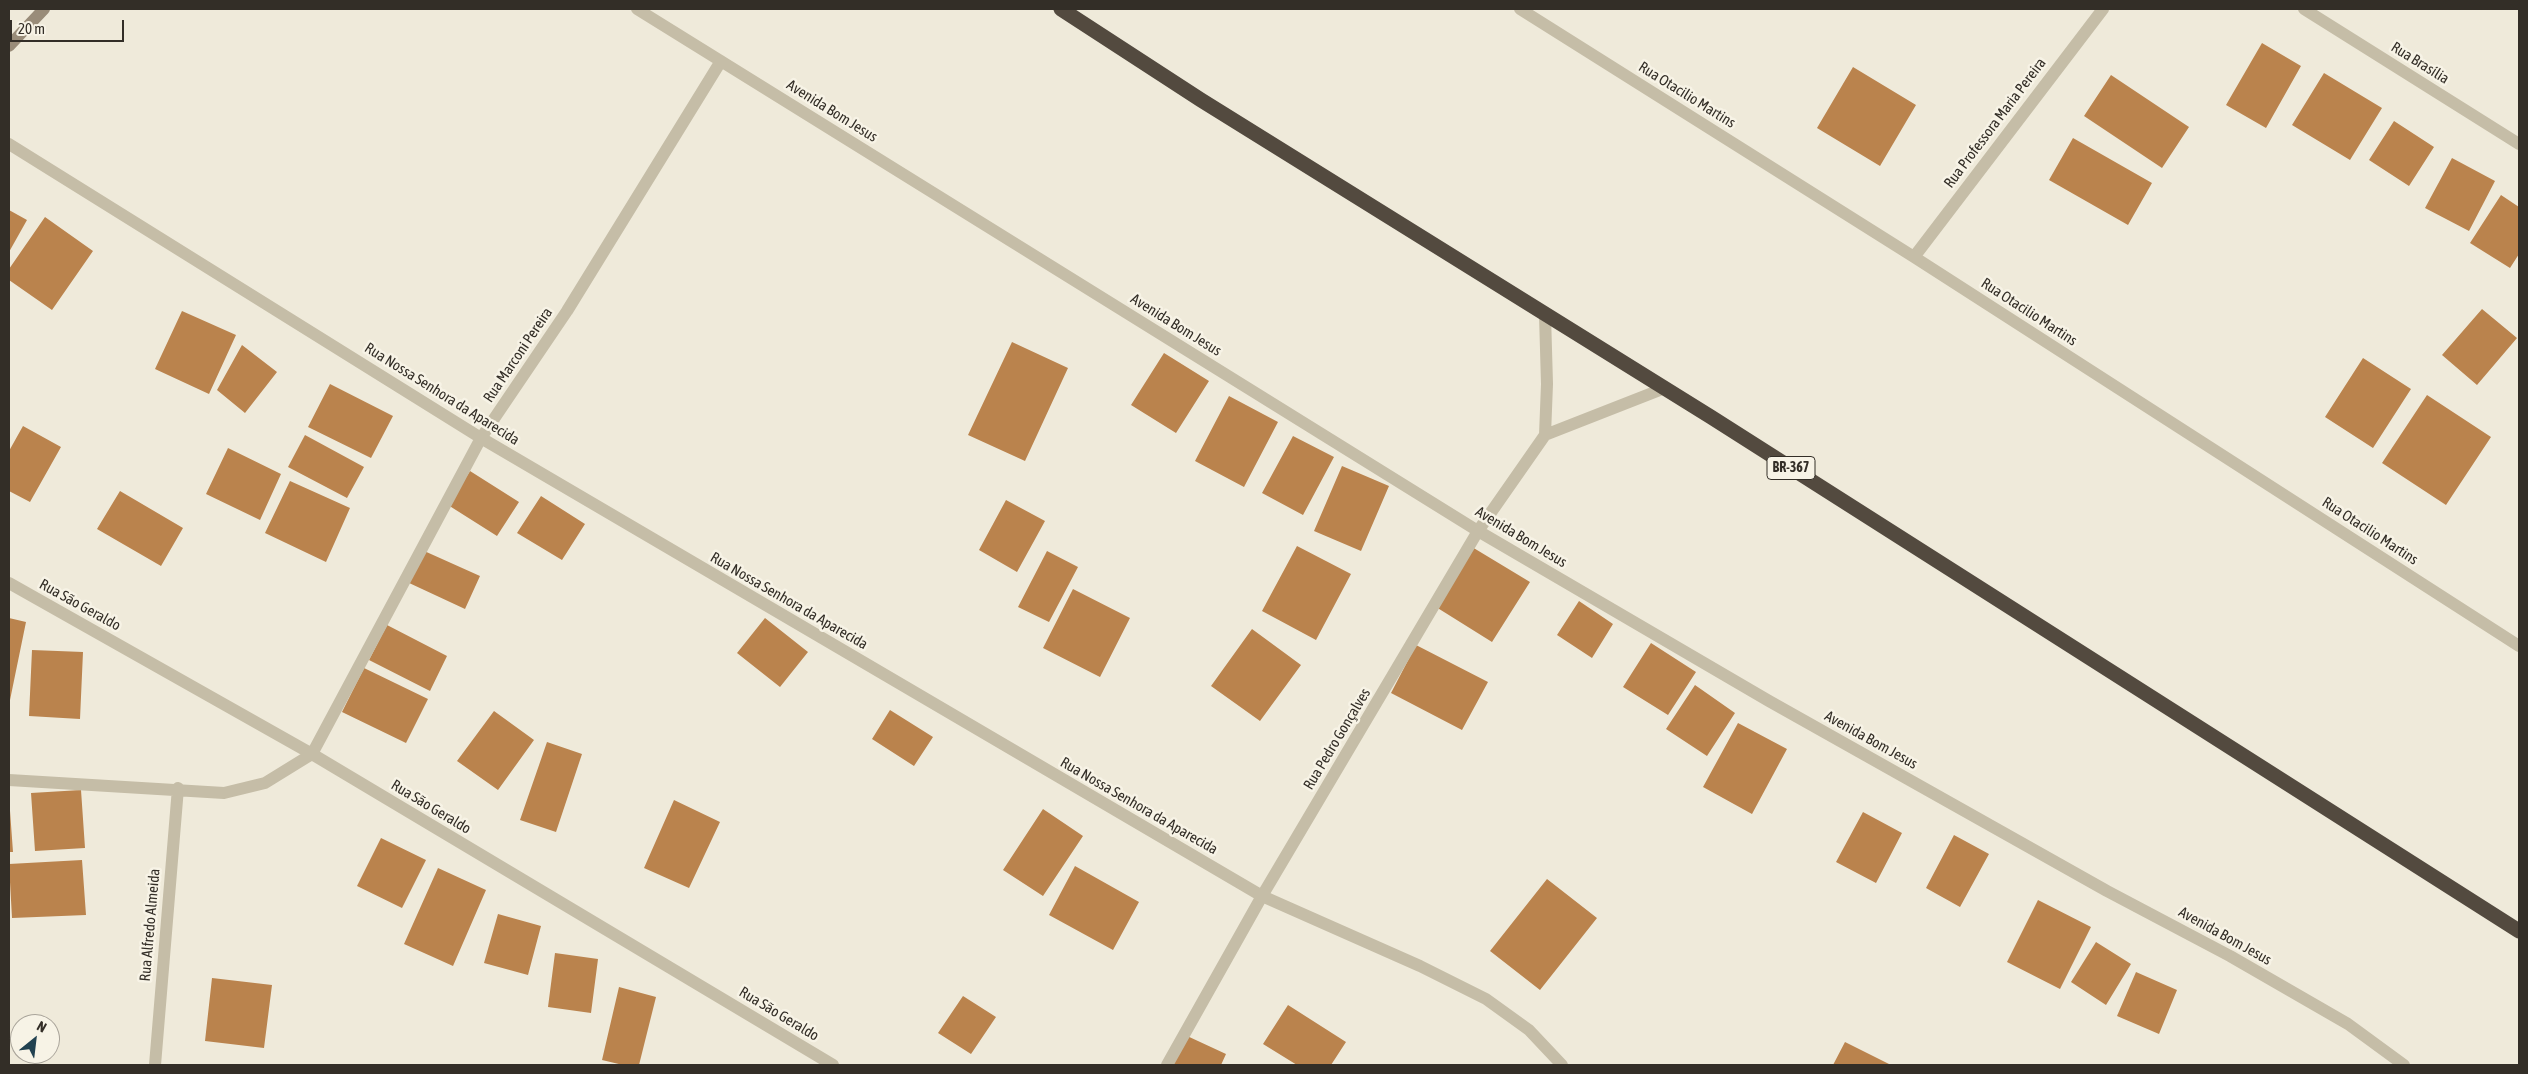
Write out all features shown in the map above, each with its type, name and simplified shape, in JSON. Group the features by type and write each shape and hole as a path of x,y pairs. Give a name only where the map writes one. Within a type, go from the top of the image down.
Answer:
{"highway":[{"name":"BR-367","path":"1061,9 1201,100 1665,388 2519,932"}],"street":[{"path":"9,46 44,9"},
{"name":"Avenida Bom Jesus","path":"637,9 1478,531 1769,701 2348,1024 2404,1065"},
{"name":"Rua Otacilio Martins","path":"1520,9 1914,257 2519,646"},
{"name":"Rua Professora Maria Pereira","path":"1914,257 2102,9"},
{"name":"Rua Brasília","path":"2304,9 2519,144"},
{"name":"Rua Marconi Pereira","path":"312,754 481,438 568,311 721,61"},
{"name":"Rua Nossa Senhora da Aparecida","path":"9,144 481,438 1262,896 1420,966 1486,999 1529,1030 1562,1065"},
{"path":"1545,315 1547,384 1545,435 1665,388"},
{"name":"Rua Pedro Gonçalves","path":"1167,1065 1262,896 1478,531 1545,435"},
{"name":"Rua São Geraldo","path":"9,583 312,754 833,1065"},
{"path":"9,780 178,788 224,793 265,784 312,754"},
{"name":"Rua Alfredo Almeida","path":"155,1065 178,788"}],"building":[{"path":"2262,43 2301,66 2266,128 2226,105"},
{"path":"1853,67 1916,105 1880,166 1817,128"},
{"path":"2324,73 2382,108 2350,160 2292,125"},
{"path":"2111,75 2189,127 2162,168 2084,116"},
{"path":"2394,121 2434,147 2409,186 2369,160"},
{"path":"2073,138 2152,183 2128,225 2049,180"},
{"path":"2452,158 2495,181 2469,231 2425,208"},
{"path":"2501,195 2519,207 2519,254 2510,268 2470,243"},
{"path":"9,210 27,220 9,252"},
{"path":"45,217 93,251 52,310 9,280 9,269"},
{"path":"2482,309 2517,338 2477,385 2442,355"},
{"path":"182,311 236,335 209,394 155,369"},
{"path":"1012,342 1068,368 1025,461 968,435"},
{"path":"242,345 277,372 245,413 217,390"},
{"path":"1164,353 1209,381 1176,433 1131,405"},
{"path":"2363,358 2411,389 2373,448 2325,417"},
{"path":"330,384 393,416 371,458 308,427"},
{"path":"2427,395 2491,437 2446,505 2382,463"},
{"path":"1229,396 1278,422 1244,487 1195,461"},
{"path":"23,426 61,447 30,502 9,491 9,451"},
{"path":"305,435 364,467 347,498 288,467"},
{"path":"1293,436 1334,457 1303,515 1262,493"},
{"path":"228,448 281,474 260,520 206,494"},
{"path":"1342,466 1389,486 1361,551 1314,531"},
{"path":"470,471 519,502 497,536 448,505"},
{"path":"290,481 350,508 326,562 265,533"},
{"path":"120,491 183,528 161,566 97,529"},
{"path":"541,496 585,524 562,560 517,533"},
{"path":"1006,500 1045,521 1017,572 979,550"},
{"path":"1297,546 1351,574 1316,640 1262,611"},
{"path":"1472,547 1530,582 1492,642 1436,607"},
{"path":"422,550 480,576 465,609 407,582"},
{"path":"1047,551 1078,567 1049,622 1018,607"},
{"path":"1073,589 1130,618 1100,677 1043,648"},
{"path":"1579,601 1613,624 1592,658 1557,635"},
{"path":"9,618 26,622 10,700 9,700"},
{"path":"765,618 808,652 780,687 737,653"},
{"path":"387,625 447,656 430,691 369,660"},
{"path":"1252,629 1301,665 1260,721 1211,686"},
{"path":"1651,643 1696,672 1668,715 1623,687"},
{"path":"1416,645 1488,682 1462,730 1391,693"},
{"path":"32,650 83,652 80,719 29,716"},
{"path":"364,668 428,699 406,743 342,712"},
{"path":"1695,685 1735,713 1707,756 1666,729"},
{"path":"890,710 933,737 914,766 872,739"},
{"path":"494,711 534,740 498,790 457,761"},
{"path":"1738,723 1787,749 1752,814 1703,787"},
{"path":"547,742 582,754 556,832 520,820"},
{"path":"81,790 85,848 35,851 31,793"},
{"path":"9,797 13,852 9,852"},
{"path":"674,800 720,822 689,888 644,868"},
{"path":"1043,809 1083,836 1043,896 1003,870"},
{"path":"1863,812 1902,833 1876,883 1836,862"},
{"path":"1954,835 1989,854 1960,907 1926,888"},
{"path":"381,838 426,860 402,908 357,886"},
{"path":"82,860 86,915 12,918 9,864"},
{"path":"1075,866 1139,902 1113,950 1049,915"},
{"path":"438,868 486,890 453,966 404,944"},
{"path":"1547,879 1597,918 1540,990 1490,951"},
{"path":"2038,900 2091,927 2060,989 2007,962"},
{"path":"498,914 541,926 528,975 484,963"},
{"path":"2096,942 2131,964 2106,1005 2071,982"},
{"path":"555,953 598,959 591,1013 548,1007"},
{"path":"2136,972 2177,990 2159,1034 2117,1016"},
{"path":"212,978 272,985 264,1048 205,1041"},
{"path":"619,987 656,997 639,1065 623,1065 602,1060"},
{"path":"963,996 996,1017 971,1054 938,1033"},
{"path":"1288,1005 1346,1042 1331,1065 1297,1065 1263,1044"},
{"path":"1185,1035 1226,1054 1221,1065 1170,1065"},
{"path":"1845,1042 1891,1065 1833,1065"}]}
